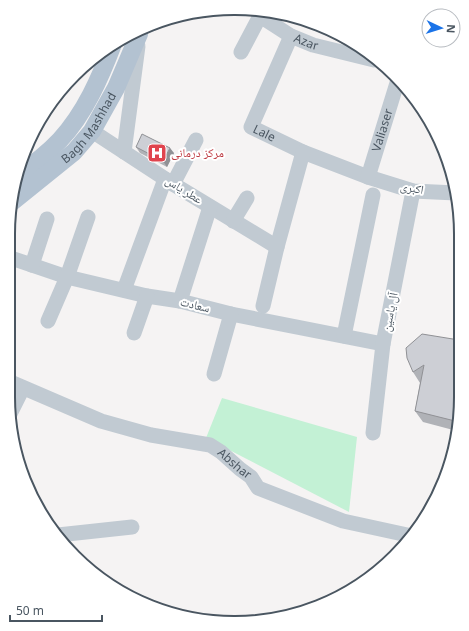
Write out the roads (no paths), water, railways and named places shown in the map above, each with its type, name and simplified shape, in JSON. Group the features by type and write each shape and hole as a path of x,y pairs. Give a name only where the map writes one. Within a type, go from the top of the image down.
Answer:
{"main road":[{"name":"Bagh Mashhad","path":"18,197 74,152 92,131 116,88 137,38"},
{"name":"Bagh Mashhad","path":"26,166 60,140 82,111 100,80 109,55"},
{"path":"100,80 116,88"}],"street":[{"name":"Azar","path":"242,52 257,16"},
{"name":"Azar","path":"262,17 291,36 313,46 365,58"},
{"name":"Lale","path":"291,36 251,127 302,152 368,177"},
{"path":"124,152 139,37"},
{"name":"Valiaser","path":"368,177 396,86"},
{"name":"عطر یاس","path":"92,131 210,207 277,247"},
{"path":"124,290 169,181 196,140"},
{"path":"263,306 302,152"},
{"name":"اکبری","path":"368,177 413,191 450,193"},
{"name":"آل یاسین","path":"373,433 384,344 413,191"},
{"path":"344,336 373,195"},
{"path":"233,220 248,198"},
{"path":"180,301 210,207"},
{"path":"48,320 67,277 88,217"},
{"path":"32,265 47,219"},
{"name":"سعادت","path":"15,259 67,277 147,296 180,301 231,314 384,344"},
{"path":"134,333 147,296"},
{"path":"214,374 231,314"},
{"name":"Abshar","path":"15,384 101,421 151,435 210,445 221,452 251,477 258,488 343,521 405,535"},
{"path":"15,404 23,388"},
{"path":"64,534 132,527"}],"place":[{"name":"مرکز درمانی","path":"157,153"}]}
